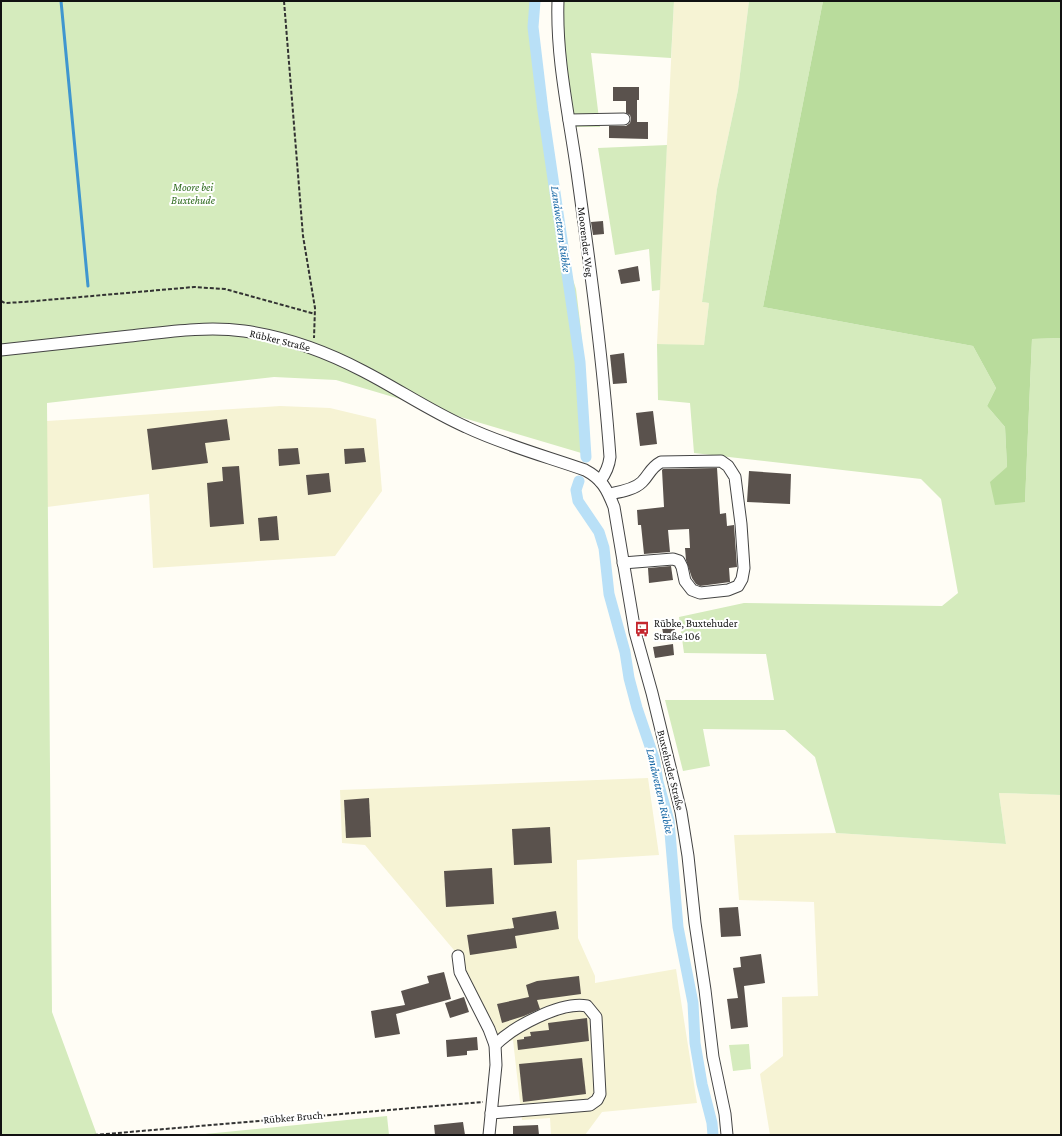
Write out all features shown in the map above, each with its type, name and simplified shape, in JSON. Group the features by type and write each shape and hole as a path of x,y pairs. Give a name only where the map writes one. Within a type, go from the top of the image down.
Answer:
{"street":[{"name":"Moorender Weg","path":"558,1 557,20 560,54 584,227 606,409 609,464 606,473 600,481"},
{"path":"569,120 624,119"},
{"name":"Rübker Straße","path":"1,350 178,331 219,329 263,334 312,347 363,371 466,427 536,454"},
{"name":"Buxtehuder Straße","path":"536,454 585,470 594,475 609,494 614,507 635,632 652,693 681,812 688,856 695,923 713,1057 728,1135"},
{"path":"609,494 632,488 641,483 653,466 661,462 721,461 728,466 735,477 741,524 744,568 742,579 738,586 728,590 700,593 692,590 685,581 679,561 673,558 623,563"},
{"path":"458,956 460,972 489,1028 495,1045 496,1065 489,1135"},
{"path":"491,1113 590,1105 597,1100 600,1094 596,1017 586,1006 579,1004 552,1011 529,1021 504,1036 495,1045"}],"path":[{"path":"284,1 303,236 316,314 315,336 312,347"},
{"path":"1,301 5,303 24,302 194,287 225,289 316,314"},
{"name":"Rübker Bruch","path":"94,1135 492,1101"}],"shaded area":[{"path":"674,1 749,1 738,90 717,189 702,302 709,303 704,346 657,344"},
{"path":"280,406 330,408 376,419 382,491 335,556 153,568 149,494 47,507 47,421"},
{"path":"648,778 659,855 577,860 578,938 595,976 595,983 676,969 697,1103 602,1112 585,1135 551,1135 550,1118 522,1120 513,1040 502,1044 459,956 365,845 342,843 340,790"},
{"path":"999,793 1061,795 1061,1135 770,1135 760,1074 783,1056 782,997 818,996 814,902 739,900 734,835 836,833 1006,844"}],"green space":[{"name":"Moore bei Buxtehude","path":"1,1 536,1 535,14 547,104 550,153 568,264 576,289 581,330 588,455 336,380 274,377 47,403 52,1012 97,1135 1,1135"},
{"path":"562,1 674,1 671,58 591,53 600,127 574,127 561,19"},
{"path":"749,1 823,1 763,307 973,346 996,388 987,406 1005,427 1007,467 1025,502 1032,339 1061,338 1061,795 999,793 1006,844 836,833 815,757 785,730 703,729 710,766 683,771 665,700 774,700 766,654 684,653 679,617 744,603 942,606 958,593 941,499 921,479 694,453 690,403 658,400 657,344 704,345 709,303 702,302 717,189 738,90"},
{"path":"823,1 1061,1 1061,338 1032,339 1025,502 995,505 990,482 1007,467 1005,427 987,406 996,388 973,346 763,307"},
{"path":"667,145 660,290 652,291 649,249 615,255 598,148"},
{"path":"749,1044 751,1069 733,1071 729,1045"},
{"path":"387,1116 389,1135 195,1135"}],"building":[{"path":"613,87 639,87 639,100 637,100 637,122 648,122 648,139 609,138 609,126 626,126 630,123 631,119 630,115 626,113 626,101 613,101"},
{"path":"603,221 604,234 593,235 591,222"},
{"path":"638,266 640,281 621,284 618,270"},
{"path":"624,353 627,383 613,384 610,355"},
{"path":"653,411 657,444 640,446 636,413"},
{"path":"227,419 230,440 205,443 208,463 152,470 147,429"},
{"path":"298,448 300,464 279,466 278,449"},
{"path":"364,448 366,462 345,464 344,449"},
{"path":"239,466 244,524 210,527 207,483 223,481 222,467"},
{"path":"717,468 720,514 726,513 727,526 734,525 737,567 729,568 730,582 700,586 696,584 692,578 686,560 685,548 690,548 689,529 668,530 670,552 644,554 641,525 638,525 637,510 664,507 663,469"},
{"path":"749,471 791,474 790,504 747,502"},
{"path":"329,473 331,492 308,495 306,475"},
{"path":"277,516 279,540 260,541 258,518"},
{"path":"671,566 673,580 649,583 648,568"},
{"path":"674,625 676,637 664,639 662,627"},
{"path":"673,644 674,655 655,658 653,647"},
{"path":"369,798 371,837 346,838 344,800"},
{"path":"550,827 552,863 514,865 512,829"},
{"path":"492,868 494,904 446,907 444,871"},
{"path":"738,907 741,936 721,937 719,908"},
{"path":"556,911 559,929 515,936 517,948 470,955 467,935 514,928 512,918"},
{"path":"761,954 765,983 744,986 748,1027 731,1029 727,999 738,998 733,968 741,967 740,957"},
{"path":"444,972 451,999 396,1014 400,1034 375,1038 371,1011 405,1005 401,991 429,983 427,976"},
{"path":"579,976 581,994 537,1000 540,1009 502,1023 497,1004 529,997 526,985 537,981"},
{"path":"464,997 469,1012 450,1018 445,1003"},
{"path":"587,1018 589,1041 518,1050 517,1040 531,1036 530,1032 549,1030 548,1023"},
{"path":"477,1037 478,1050 467,1051 467,1055 447,1057 446,1040"},
{"path":"582,1058 586,1094 523,1102 519,1064"},
{"path":"463,1122 465,1135 435,1135 434,1125"},
{"path":"538,1125 539,1135 513,1135 513,1126"}],"waterway":[{"path":"61,1 88,286"},
{"name":"Landwettern Rübke","path":"535,1 533,27 543,111 580,362 586,457"},
{"name":"Landwettern Rübke","path":"579,481 576,490 578,501 599,532 604,548 609,594 625,652 629,678 637,708 654,758 658,782 669,821 678,927 693,1003 695,1043 702,1084 712,1123 713,1135"}],"place":[{"name":"Rübke, Buxtehuder Straße 106","path":"642,629"}]}
